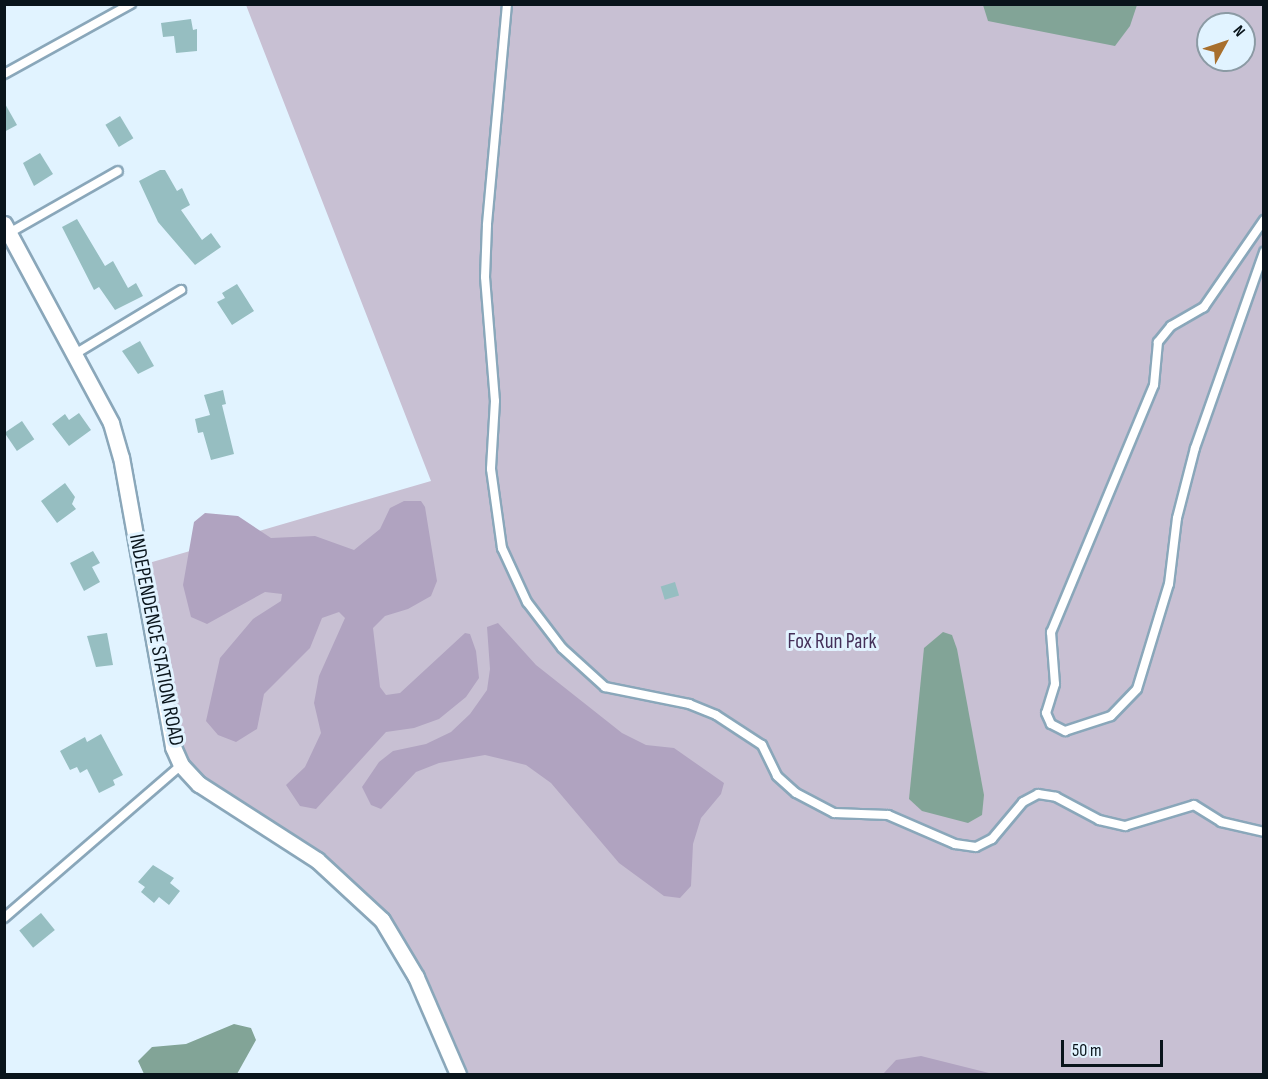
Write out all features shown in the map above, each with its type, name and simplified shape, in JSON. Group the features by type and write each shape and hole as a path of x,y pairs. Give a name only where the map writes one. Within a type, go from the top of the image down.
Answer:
{"street":[{"name":"INDEPENDENCE STATION ROAD","path":"7,229 105,409 121,457 173,747 181,765 199,784 317,860 382,920 416,977 458,1074"}],"lane":[{"path":"4,74 131,4"},
{"path":"507,4 487,225 486,288 495,401 490,469 502,548 527,602 562,648 605,687 689,704 716,715 762,745 777,776 796,794 834,813 888,815 955,844 976,847 992,839 1023,802 1038,794 1056,797 1099,820 1125,826 1194,805 1221,822 1263,832"},
{"path":"7,229 118,171"},
{"path":"1263,220 1204,307 1171,326 1158,342 1154,385 1051,632 1054,684 1047,713 1051,724 1065,731 1111,716 1137,690 1169,584 1178,519 1195,448 1263,252"},
{"path":"75,354 181,290"},
{"path":"4,918 181,765"}],"green space":[{"name":"Fox Run Park","path":"246,5 1263,5 1263,1074 458,1074 416,977 345,882 181,765 142,565 431,481"}],"shaded area":[{"path":"983,4 1137,5 1130,26 1115,46 988,21"},
{"path":"404,501 421,501 425,507 437,581 431,596 408,609 385,616 373,628 380,687 386,695 400,693 465,633 470,634 476,651 479,678 466,697 439,719 414,728 386,732 316,809 300,806 286,785 305,767 321,733 314,703 319,676 345,618 339,612 322,618 310,648 264,694 257,729 236,742 218,735 206,721 220,658 253,619 281,601 282,594 265,592 207,624 191,617 183,585 194,522 205,513 238,516 271,538 315,536 354,550 380,529 390,508"},
{"path":"498,623 536,665 622,733 646,745 674,748 724,783 721,794 701,818 693,844 691,886 680,898 664,896 619,863 551,783 526,765 485,755 439,763 416,772 381,809 371,805 362,787 379,762 393,751 426,744 451,732 470,714 487,690 490,669 487,627"},
{"path":"943,632 952,635 957,649 984,795 982,815 968,823 922,811 909,799 924,648"},
{"path":"234,1024 251,1028 256,1040 237,1074 144,1074 138,1061 152,1047 186,1044"},
{"path":"921,1056 993,1074 883,1074 896,1060"}],"building":[{"path":"191,19 193,30 197,29 197,51 176,53 174,36 163,37 161,23"},
{"path":"4,102 17,125 4,132"},
{"path":"120,116 133,138 119,147 105,125"},
{"path":"40,153 53,174 34,186 23,163"},
{"path":"160,170 165,170 177,191 182,188 190,205 181,210 202,240 211,233 221,247 195,265 158,222 139,181"},
{"path":"77,219 105,266 113,261 128,288 136,283 143,296 115,310 99,287 94,290 62,227"},
{"path":"237,284 254,311 232,325 217,302 225,298 222,293"},
{"path":"140,341 154,366 138,374 122,351"},
{"path":"223,390 226,404 222,405 234,454 211,460 203,432 198,433 195,419 210,415 204,395"},
{"path":"79,413 91,430 69,446 52,424 65,414 69,420"},
{"path":"22,421 34,439 17,451 5,433"},
{"path":"65,483 75,497 72,504 76,509 57,523 41,501"},
{"path":"93,551 100,563 92,567 100,582 84,591 70,563"},
{"path":"675,582 679,595 665,600 661,586"},
{"path":"107,633 113,665 96,667 87,636"},
{"path":"101,734 123,775 113,780 115,785 99,793 87,769 80,773 77,767 70,770 60,751 85,737 87,742"},
{"path":"153,865 174,878 170,883 180,891 169,905 159,897 154,903 141,892 145,887 138,882"},
{"path":"41,913 55,930 33,948 19,931"}]}
